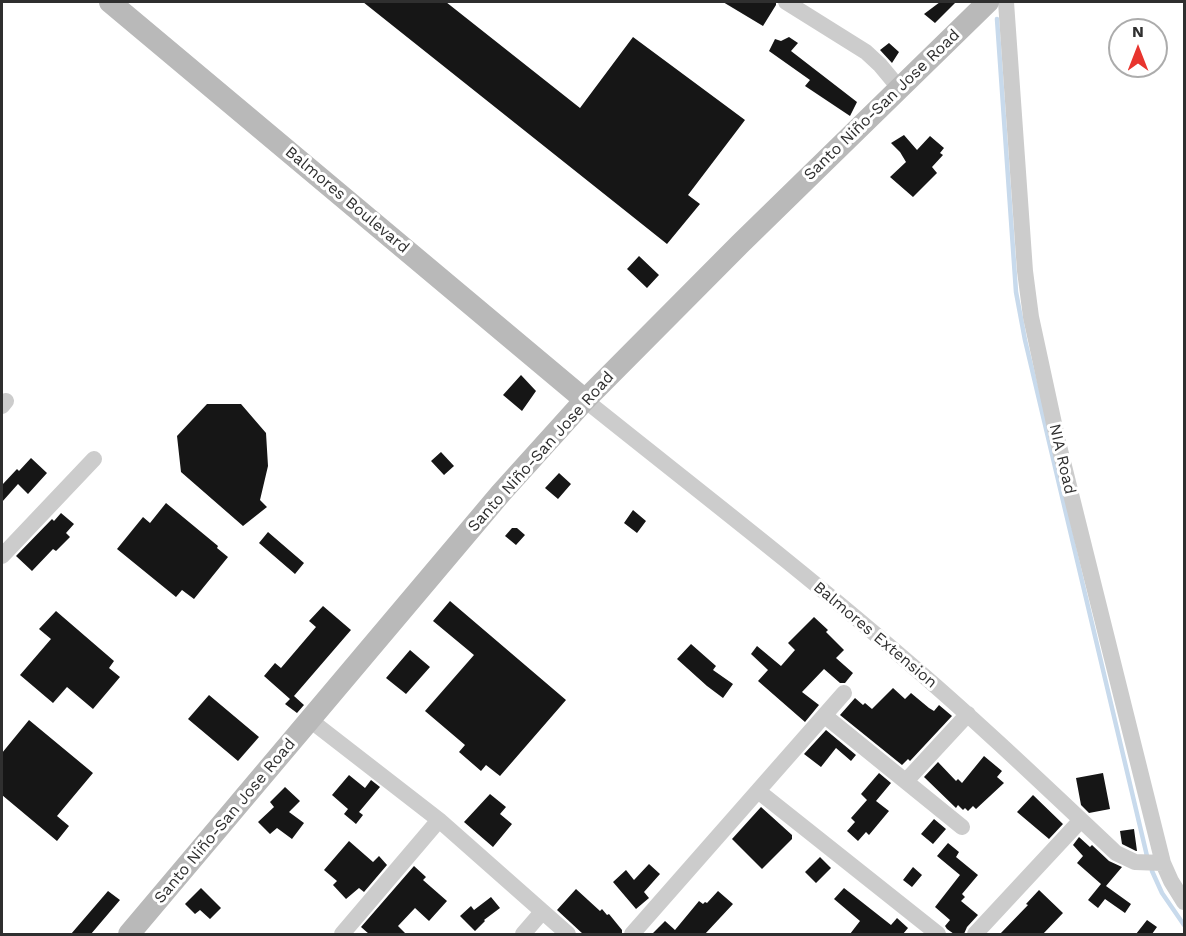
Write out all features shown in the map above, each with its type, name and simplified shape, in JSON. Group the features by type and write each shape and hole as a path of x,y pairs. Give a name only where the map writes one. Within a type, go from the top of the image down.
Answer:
{"main road":[{"name":"Balmores Boulevard","path":"110,2 585,400"},
{"name":"Santo Niño-San Jose Road","path":"129,934 501,493 585,400 740,244 988,2"}],"street":[{"path":"786,2 866,52 900,89"},
{"name":"NIA Road","path":"1005,2 1023,249 1031,317 1058,442 1163,863 1171,881 1183,897"},
{"name":"Balmores Extension","path":"585,400 828,595 968,714 1125,859 1135,862 1163,863"},
{"path":"2,556 94,459"},
{"path":"632,934 844,693"},
{"path":"906,781 968,714"},
{"path":"825,716 962,827"},
{"path":"310,720 439,820 568,934"},
{"path":"758,791 938,934"},
{"path":"342,934 439,820"},
{"path":"975,934 1081,820"},
{"path":"523,934 542,912"}],"building":[{"path":"363,2 446,2 580,108 633,37 745,120 688,195 700,204 667,244"},
{"path":"723,2 776,2 776,5 763,26"},
{"path":"940,2 956,2 935,23 924,14"},
{"path":"789,37 798,43 791,51 857,102 850,116 805,86 810,80 769,51 775,39 781,41"},
{"path":"889,43 899,52 892,63 880,50"},
{"path":"904,135 917,150 930,136 944,148 940,153 943,155 932,167 937,173 913,197 890,177 906,162 891,143"},
{"path":"639,256 659,275 647,288 627,269"},
{"path":"521,375 536,391 522,411 503,395"},
{"path":"207,404 241,404 266,433 268,466 260,500 267,507 243,526 181,472 177,436"},
{"path":"441,452 454,466 444,475 431,461"},
{"path":"31,458 47,473 28,494 18,484 2,502 2,485"},
{"path":"559,473 571,484 558,499 545,488"},
{"path":"166,503 228,557 194,599 182,590 176,597 117,549 143,517 150,523"},
{"path":"633,510 646,521 637,533 624,523"},
{"path":"61,513 74,524 66,533 70,537 56,551 53,549 32,571 16,556 52,519 54,521"},
{"path":"512,528 517,528 525,535 516,545 505,536"},
{"path":"268,532 304,563 295,574 259,543"},
{"path":"450,601 566,700 500,776 486,765 481,771 459,752 465,745 425,711 474,655 433,621"},
{"path":"323,606 351,630 294,696 304,705 297,713 285,704 290,699 264,676 275,663 281,668 316,627 309,621"},
{"path":"56,611 114,661 109,668 120,677 93,709 67,687 53,703 20,675 51,639 39,629"},
{"path":"814,617 844,650 836,658 853,673 845,683 840,683 824,669 802,692 819,705 805,722 758,681 768,670 751,654 757,646 781,666 795,650 788,643"},
{"path":"691,644 716,666 713,670 733,684 723,698 677,659"},
{"path":"410,650 430,667 406,694 386,678"},
{"path":"893,688 905,699 911,693 934,711 939,705 952,716 910,761 908,759 902,765 840,715 855,698 872,709"},
{"path":"209,695 259,737 238,761 188,719"},
{"path":"29,720 93,773 57,816 69,826 57,841 2,795 2,753"},
{"path":"826,730 856,755 851,761 836,748 821,767 804,754"},
{"path":"984,756 1002,771 997,777 1004,783 976,809 973,806 968,811 965,808 963,810 958,805 956,808 924,777 938,762 956,781 958,779 962,783"},
{"path":"879,773 891,783 876,801 889,811 869,835 866,832 858,841 847,831 855,822 851,818 867,800 861,794"},
{"path":"1103,773 1110,809 1089,813 1081,805 1076,778"},
{"path":"349,775 365,788 371,780 380,787 359,812 363,815 356,824 344,814 348,809 332,795"},
{"path":"285,787 300,801 289,812 304,823 292,839 277,828 270,834 258,822 274,807 270,802"},
{"path":"490,794 506,807 500,814 512,824 493,847 464,822"},
{"path":"1033,795 1063,824 1049,839 1017,812"},
{"path":"761,807 792,835 792,839 762,869 732,839"},
{"path":"934,819 946,829 933,844 921,834"},
{"path":"1134,829 1137,851 1122,844 1120,831"},
{"path":"1079,837 1090,847 1092,845 1109,861 1122,867 1106,886 1131,904 1125,913 1105,899 1098,908 1088,900 1101,884 1077,863 1083,856 1073,845"},
{"path":"349,841 373,862 379,856 387,865 364,892 359,888 346,899 333,885 337,881 324,870"},
{"path":"948,843 959,852 956,857 978,875 962,894 965,897 961,901 978,915 964,934 954,934 947,929 945,926 950,920 935,907 960,875 937,856"},
{"path":"820,857 831,868 816,883 805,872"},
{"path":"649,864 660,874 644,892 649,898 636,909 613,882 626,870 634,880"},
{"path":"414,866 426,877 423,880 447,901 429,921 415,908 398,926 406,934 369,934 361,927"},
{"path":"913,867 922,875 912,887 903,880"},
{"path":"201,888 221,908 210,919 200,910 195,914 185,904"},
{"path":"844,888 891,925 897,918 908,928 903,934 850,934 860,921 834,899"},
{"path":"576,889 600,911 602,909 607,915 609,914 622,930 622,934 583,934 557,910"},
{"path":"1039,890 1063,913 1043,934 1000,934 1028,905 1026,904"},
{"path":"108,891 120,900 91,934 71,934"},
{"path":"718,891 733,904 705,934 652,934 665,921 675,930 699,901 703,904 707,903"},
{"path":"491,897 500,908 484,920 475,931 460,916 471,906 474,910"},
{"path":"1147,920 1157,927 1152,934 1136,934"}],"waterway":[{"path":"997,19 1016,292 1025,340 1147,856"},
{"path":"1152,871 1162,893 1184,925"}]}
